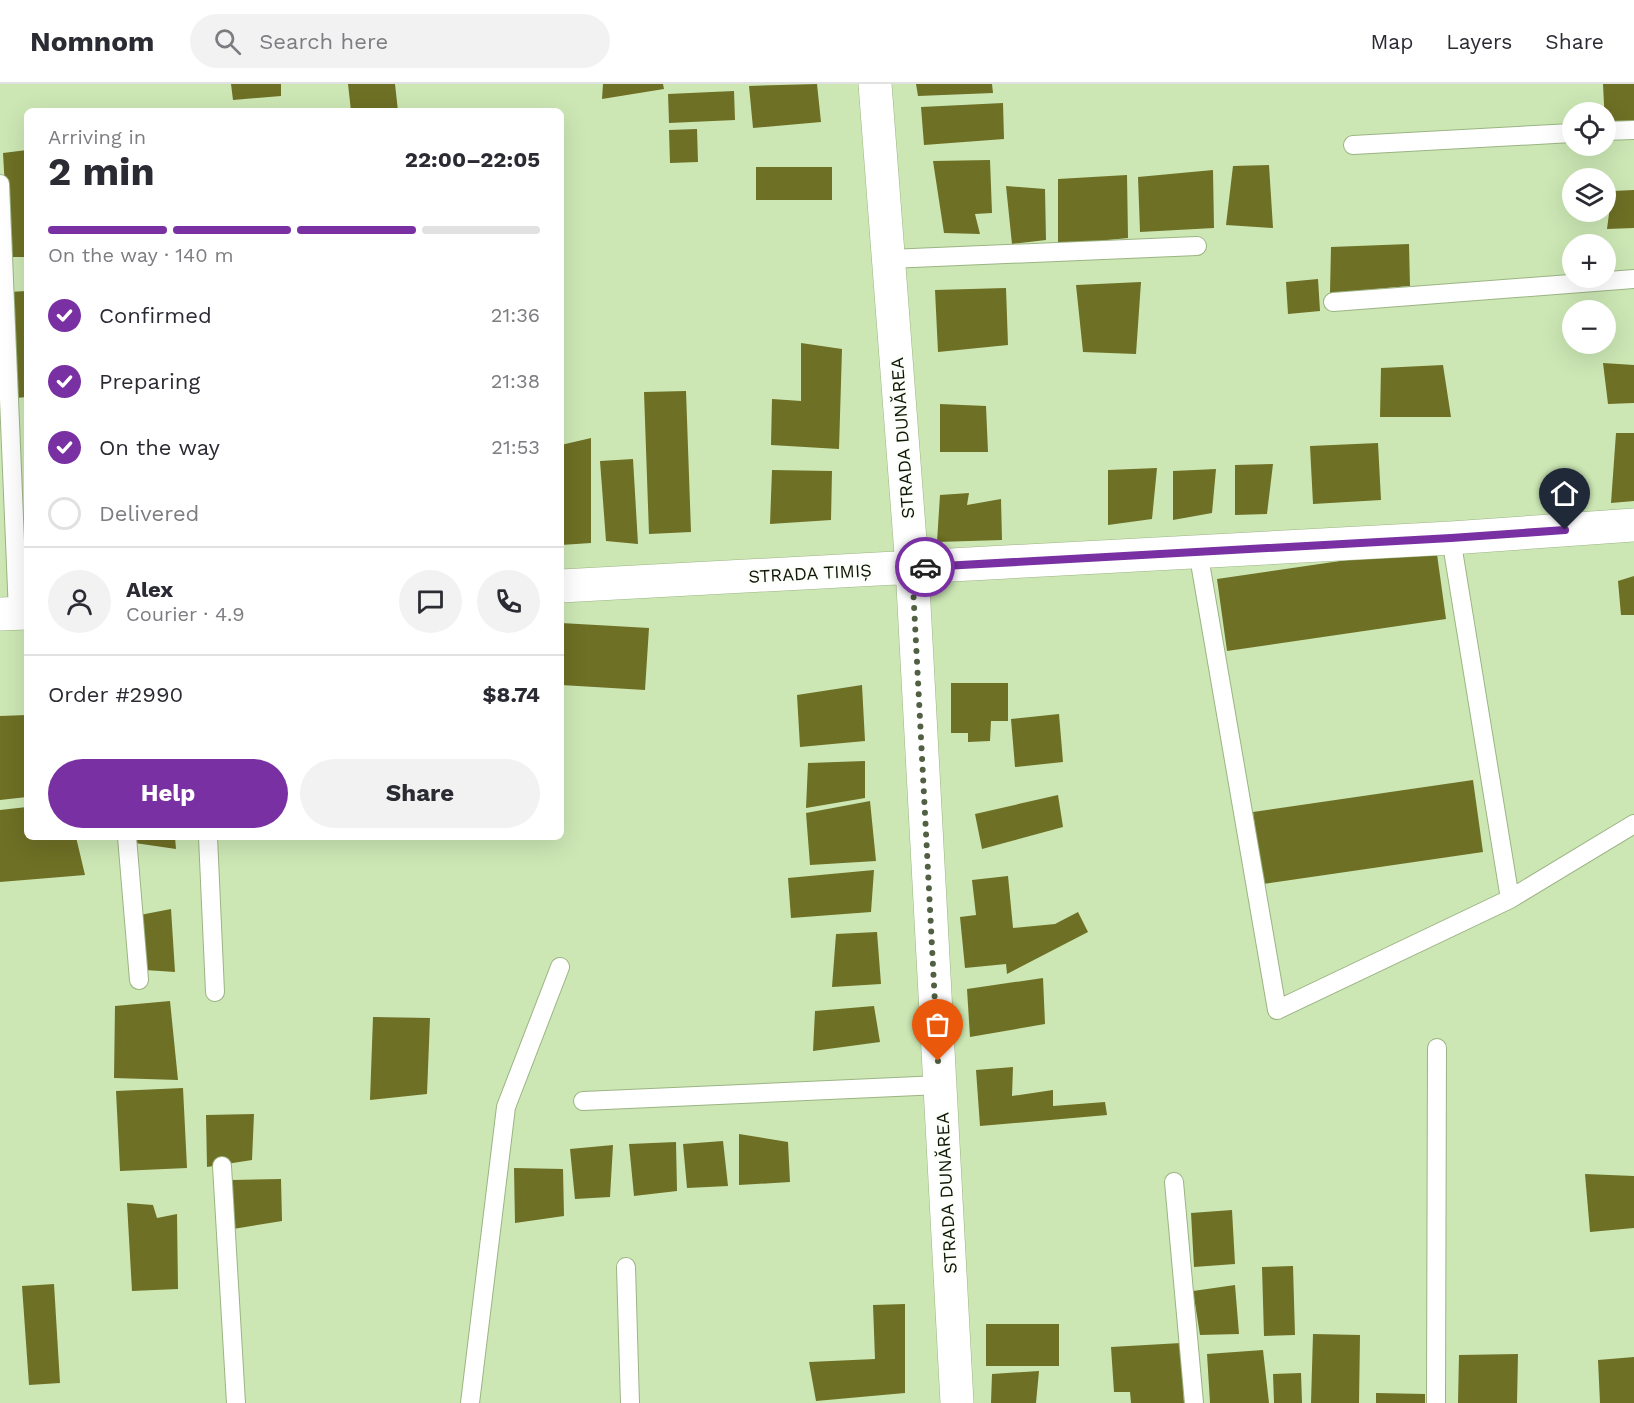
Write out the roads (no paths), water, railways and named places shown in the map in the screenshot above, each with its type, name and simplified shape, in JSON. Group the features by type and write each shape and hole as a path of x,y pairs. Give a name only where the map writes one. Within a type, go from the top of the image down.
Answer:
{"street":[{"name":"STRADA DUNĂREA","path":"875,84 912,567 957,1403"},
{"name":"STRADA TIMIȘ","path":"564,586 1451,538 1634,525"}],"lane":[{"path":"1616,131 1634,130"},
{"path":"1353,145 1562,134"},
{"path":"0,184 15,613"},
{"path":"888,259 1197,246"},
{"path":"1333,302 1634,279"},
{"path":"1451,538 1510,899"},
{"path":"1198,551 1277,1010 1510,899 1634,824"},
{"path":"127,840 139,980"},
{"path":"208,840 215,992"},
{"path":"470,1403 506,1107 560,967"},
{"path":"1436,1403 1437,1048"},
{"path":"583,1101 940,1085"},
{"path":"222,1166 236,1403"},
{"path":"1174,1182 1194,1403"},
{"path":"626,1267 630,1403"}]}
